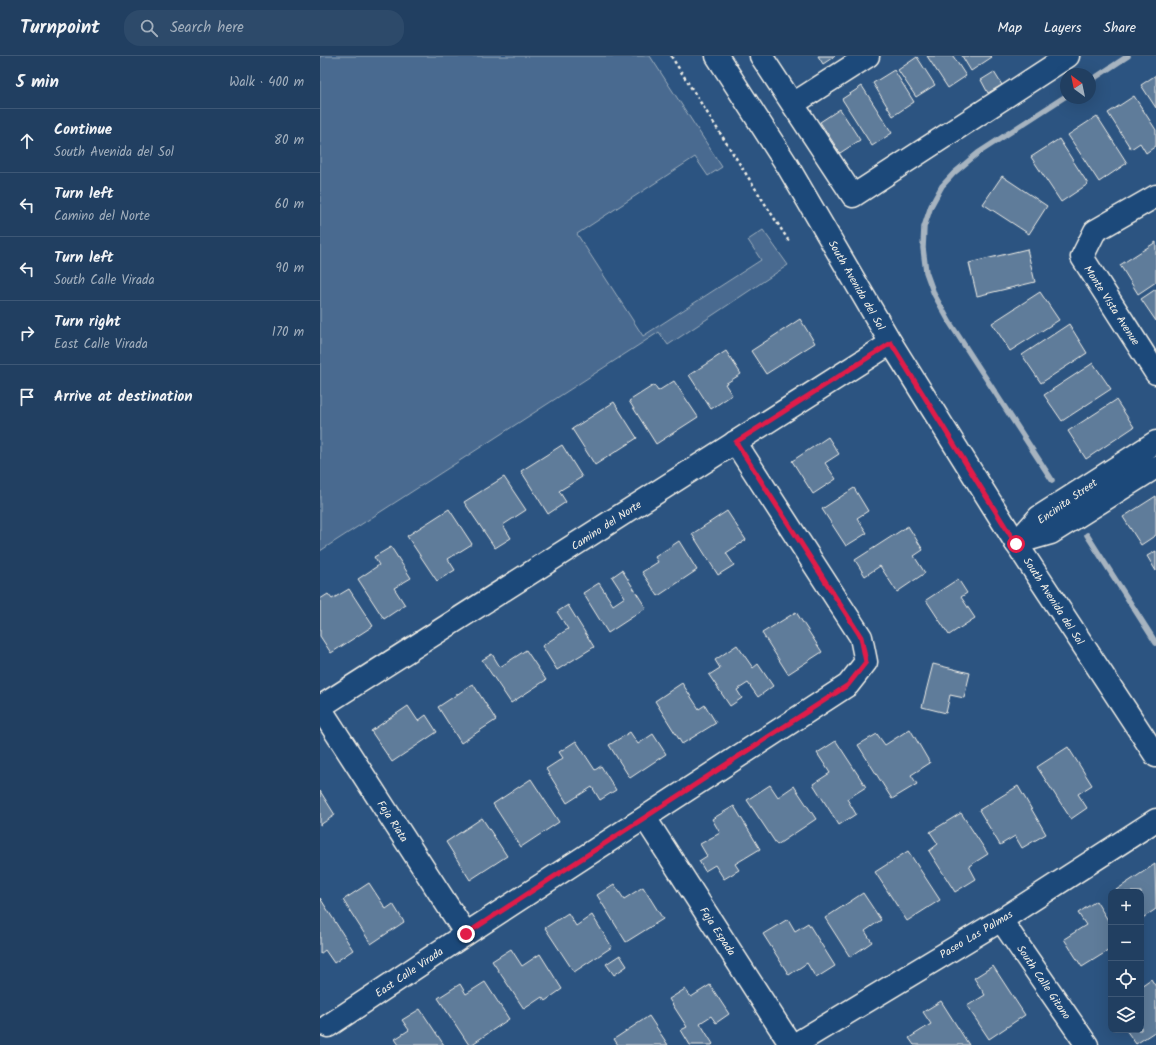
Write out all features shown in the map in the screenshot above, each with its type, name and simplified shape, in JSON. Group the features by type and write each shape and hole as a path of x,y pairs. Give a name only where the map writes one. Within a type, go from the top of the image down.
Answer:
{"street":[{"name":"South Avenida del Sol","path":"717,56 787,165 891,343 1016,544 1156,756"},
{"path":"761,56 853,196 1056,59"},
{"path":"793,104 868,56"},
{"name":"Monte Vista Avenue","path":"1156,196 1095,232 1082,257 1156,373"},
{"name":"Camino del Norte","path":"320,707 891,343"},
{"name":"East Calle Virada","path":"328,1026 466,934 848,685 866,662 861,637 736,442"},
{"name":"Encinita Street","path":"1016,544 1039,517 1156,442"},
{"name":"Encinita Street","path":"1016,544 1051,533 1156,467"},
{"name":"Faja Riata","path":"320,707 466,934"},
{"name":"Faja Espada","path":"645,818 791,1045"},
{"name":"Paseo Las Palmas","path":"794,1045 1001,920 1156,820"},
{"name":"South Calle Gitano","path":"1001,920 1086,1045"}],"path":[{"path":"671,56 790,243"}],"shaded area":[{"path":"320,56 650,56 722,167 708,176 695,157 577,234 643,336 761,260 748,240 763,230 788,265 668,345 659,332 320,551"}],"building":[{"path":"818,56 835,56 823,64"},
{"path":"927,56 953,56 966,76 948,88"},
{"path":"962,56 991,56 992,57 971,71"},
{"path":"917,57 935,85 916,97 898,70"},
{"path":"894,70 914,102 893,116 873,83"},
{"path":"994,72 1002,85 988,93 981,80"},
{"path":"1156,75 1156,108 1141,85"},
{"path":"862,86 892,133 872,146 842,99"},
{"path":"1134,96 1156,130 1156,146 1146,153 1140,143 1131,149 1108,113"},
{"path":"840,109 860,140 840,153 820,122"},
{"path":"1097,116 1127,163 1099,182 1068,135"},
{"path":"1059,139 1088,184 1061,202 1031,157"},
{"path":"1002,176 1047,206 1029,234 983,204"},
{"path":"1156,242 1156,282 1138,294 1120,265"},
{"path":"1027,249 1035,282 977,296 969,263"},
{"path":"1156,289 1156,321 1141,299"},
{"path":"1040,292 1059,320 1010,351 992,323"},
{"path":"800,319 815,343 766,374 751,351"},
{"path":"1069,324 1087,353 1041,383 1022,355"},
{"path":"726,351 741,374 725,384 732,395 711,409 689,375"},
{"path":"1093,363 1111,389 1062,421 1044,395"},
{"path":"674,381 698,417 656,444 629,401 654,385 658,391"},
{"path":"1116,400 1134,427 1086,459 1068,431"},
{"path":"614,402 637,438 595,465 572,429"},
{"path":"828,437 839,454 825,463 836,479 813,494 792,461"},
{"path":"562,445 582,477 559,491 566,502 548,514 521,471"},
{"path":"504,477 526,510 503,525 511,538 495,548 464,502"},
{"path":"854,488 868,511 857,518 867,533 846,546 822,509"},
{"path":"1156,496 1156,535 1141,545 1123,517"},
{"path":"449,509 472,544 448,559 455,570 437,581 407,536"},
{"path":"727,511 746,540 726,553 734,565 718,575 692,534"},
{"path":"908,526 923,550 914,556 925,573 897,592 880,566 865,576 855,560"},
{"path":"679,541 697,570 658,596 642,572 658,562 655,557"},
{"path":"391,547 411,578 394,588 405,605 384,619 358,579 379,565 374,557"},
{"path":"1156,551 1156,571 1147,556"},
{"path":"622,570 646,608 608,633 583,593 599,583 613,605 625,597 612,577"},
{"path":"958,579 967,593 961,597 975,618 949,635 926,600"},
{"path":"349,589 373,626 331,653 320,636 320,599 328,594 332,599"},
{"path":"568,605 594,647 557,670 542,646 568,629 557,612"},
{"path":"796,612 822,652 788,674 762,633"},
{"path":"737,645 753,668 758,664 773,686 758,697 748,683 737,690 742,698 730,706 709,675 720,668 715,660"},
{"path":"526,650 546,680 511,703 482,660 492,654 500,667"},
{"path":"933,664 970,673 964,698 950,695 946,713 922,707"},
{"path":"682,683 699,709 705,705 716,723 682,744 655,701"},
{"path":"473,684 496,720 461,743 438,707"},
{"path":"408,706 418,721 426,715 437,732 392,762 371,731"},
{"path":"910,729 930,763 911,775 917,784 892,799 858,745 877,734 885,745"},
{"path":"630,732 638,744 653,734 666,754 630,778 609,745"},
{"path":"576,741 595,770 601,766 616,790 600,800 592,787 567,803 546,769 563,758 559,752"},
{"path":"836,741 866,787 847,799 856,814 839,825 813,784 830,773 817,753"},
{"path":"1068,747 1092,785 1078,794 1087,808 1071,819 1037,767"},
{"path":"531,779 559,822 521,847 493,804"},
{"path":"770,785 778,797 794,786 816,819 777,845 747,800"},
{"path":"1018,786 1046,834 1022,848 1015,836 1000,845 979,810"},
{"path":"320,791 335,815 320,825"},
{"path":"734,806 760,849 735,864 739,870 724,879 715,865 705,871 699,861 707,856 700,844 720,833 712,819"},
{"path":"961,813 988,854 969,866 976,879 955,892 929,851 938,844 930,832"},
{"path":"482,818 507,856 470,880 446,842"},
{"path":"908,851 940,900 907,921 875,872"},
{"path":"1155,864 1156,909 1144,917 1144,889 1118,889"},
{"path":"369,883 386,909 393,904 404,922 371,944 343,900"},
{"path":"614,884 624,899 643,887 663,919 626,942 597,895"},
{"path":"863,893 881,920 865,931 872,942 850,957 825,918"},
{"path":"320,898 353,950 334,963 325,950 320,954"},
{"path":"1096,901 1108,920 1108,951 1082,967 1064,939 1086,925 1078,913"},
{"path":"568,913 576,926 592,915 612,947 574,972 545,928"},
{"path":"788,919 795,931 808,923 835,966 816,978 807,963 789,975 763,934"},
{"path":"511,949 522,966 540,954 562,989 545,1001 542,997 524,1009 492,961"},
{"path":"620,955 627,966 614,975 606,964"},
{"path":"993,966 1025,1015 989,1039 967,1006 985,995 974,978"},
{"path":"1151,979 1156,987 1156,1031 1136,1044 1128,1033 1144,1033 1144,984"},
{"path":"485,982 509,1019 469,1045 438,998 460,984 466,994"},
{"path":"710,985 729,1014 716,1023 711,1016 700,1023 713,1044 712,1045 690,1045 681,1030 687,1027 669,999 685,989 691,997"},
{"path":"941,1001 969,1045 914,1045 909,1038 931,1024 923,1012"},
{"path":"420,1009 444,1045 399,1045 395,1039 409,1030 402,1020"},
{"path":"649,1016 668,1045 618,1045 614,1039"}],"waterway":[{"path":"1096,77 1128,56"},
{"path":"1052,480 950,323 934,294 926,272 923,248 924,227 931,206 942,186 954,173 978,153 1060,100"},
{"path":"1087,535 1156,643"}],"route":[{"path":"466,934 848,685 866,662 861,637 736,442 891,343 1016,544"}]}
